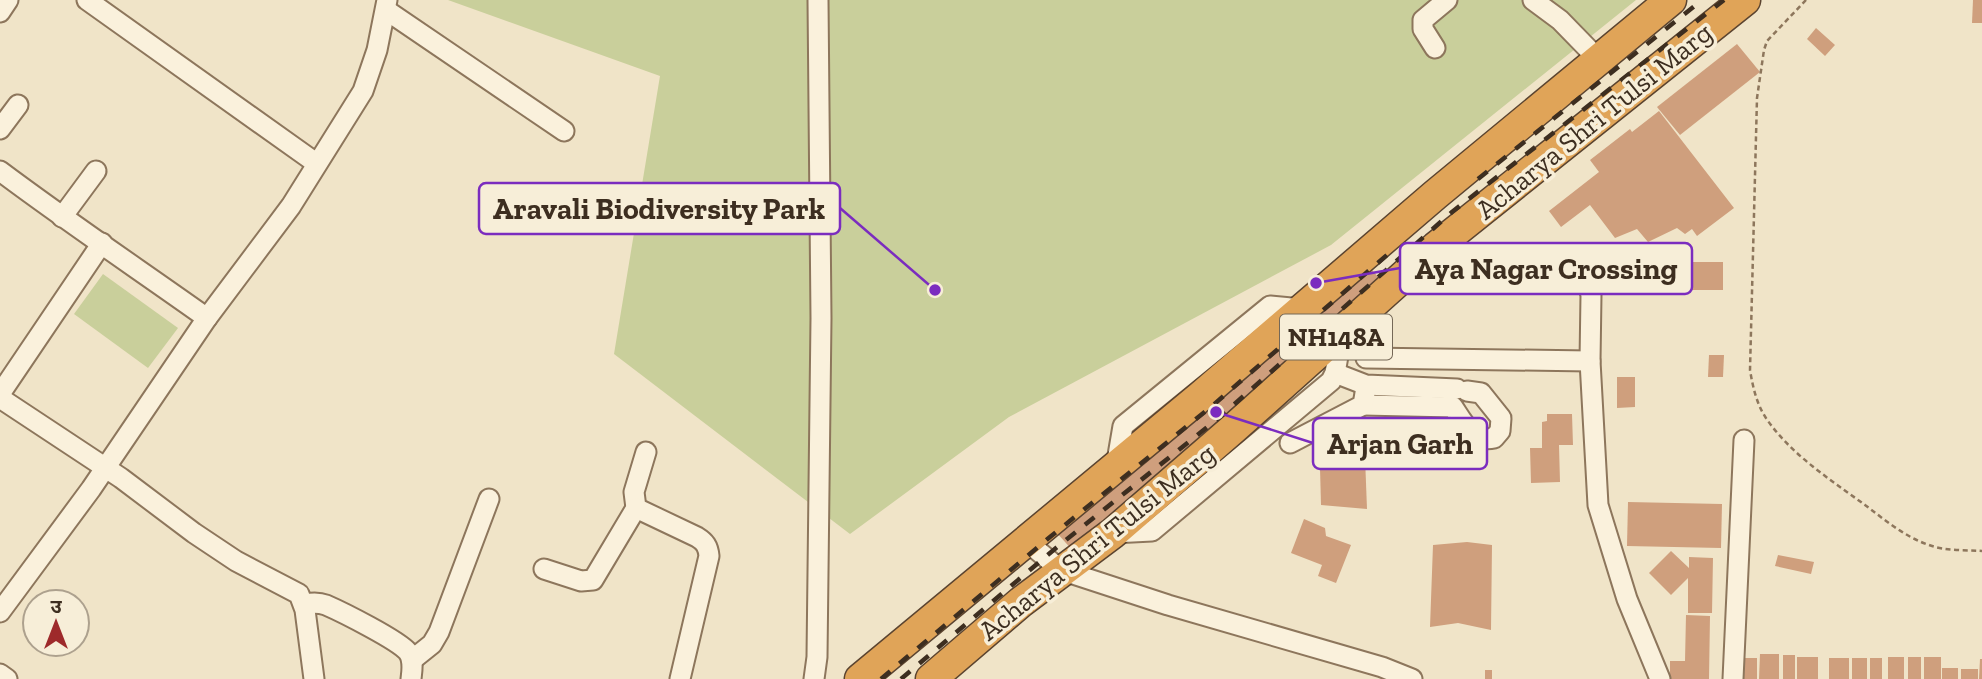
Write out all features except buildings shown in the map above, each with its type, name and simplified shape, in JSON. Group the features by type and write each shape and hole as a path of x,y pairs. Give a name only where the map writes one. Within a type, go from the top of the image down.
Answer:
{"highway":[{"name":"Acharya Shri Tulsi Marg","path":"860,679 1671,0"},
{"name":"Acharya Shri Tulsi Marg","path":"931,679 1061,570 1112,533 1342,333 1436,247 1745,0"}],"street":[{"path":"0,12 8,0"},
{"path":"87,0 316,163"},
{"path":"814,679 817,657 821,318 818,0"},
{"path":"1435,48 1423,29 1423,20 1447,0"},
{"path":"1533,0 1560,20 1599,60"},
{"path":"0,612 106,469 207,318 291,206 363,91 372,71 386,5 564,131"},
{"path":"0,129 18,105"},
{"path":"0,171 207,318"},
{"path":"62,217 96,171"},
{"path":"102,243 0,396 236,561 294,591 304,604 313,679"},
{"path":"1436,247 1472,254 1552,258 1578,263 1586,275 1591,295 1590,360 1595,479 1601,519 1627,599 1660,679"},
{"path":"1112,533 1152,531 1331,381 1335,373 1342,333"},
{"path":"1366,358 1590,360"},
{"path":"1290,443 1363,405 1459,396 1366,385 1335,373"},
{"path":"1363,405 1366,385"},
{"path":"1733,679 1744,440"},
{"path":"544,569 581,582 593,580 633,513 634,492 646,452"},
{"path":"412,670 439,632 489,499"},
{"path":"633,513 703,541 709,556 680,679"},
{"path":"1026,541 1061,570 1380,673 1412,679"},
{"path":"304,604 326,605 395,642 406,650 412,670"},
{"path":"0,674 7,679"}],"path":[{"path":"1806,0 1767,41 1757,98 1750,370 1754,391 1760,409 1780,435 1812,466 1907,535 1939,548 1982,551"}],"green space":[{"path":"448,0 1636,0 1331,245 1009,417 850,534 614,354 660,76"},
{"path":"103,274 178,328 148,368 74,314"}],"railway":[{"path":"1478,179 1702,0"},
{"path":"901,679 1056,548 1221,416 1452,212 1724,0"},
{"path":"881,679 1212,406 1387,255"}],"place":[{"name":"Aya Nagar Crossing","path":"1316,283"},
{"name":"Aravali Biodiversity Park","path":"935,290"},
{"name":"Arjan Garh","path":"1216,412"}]}
